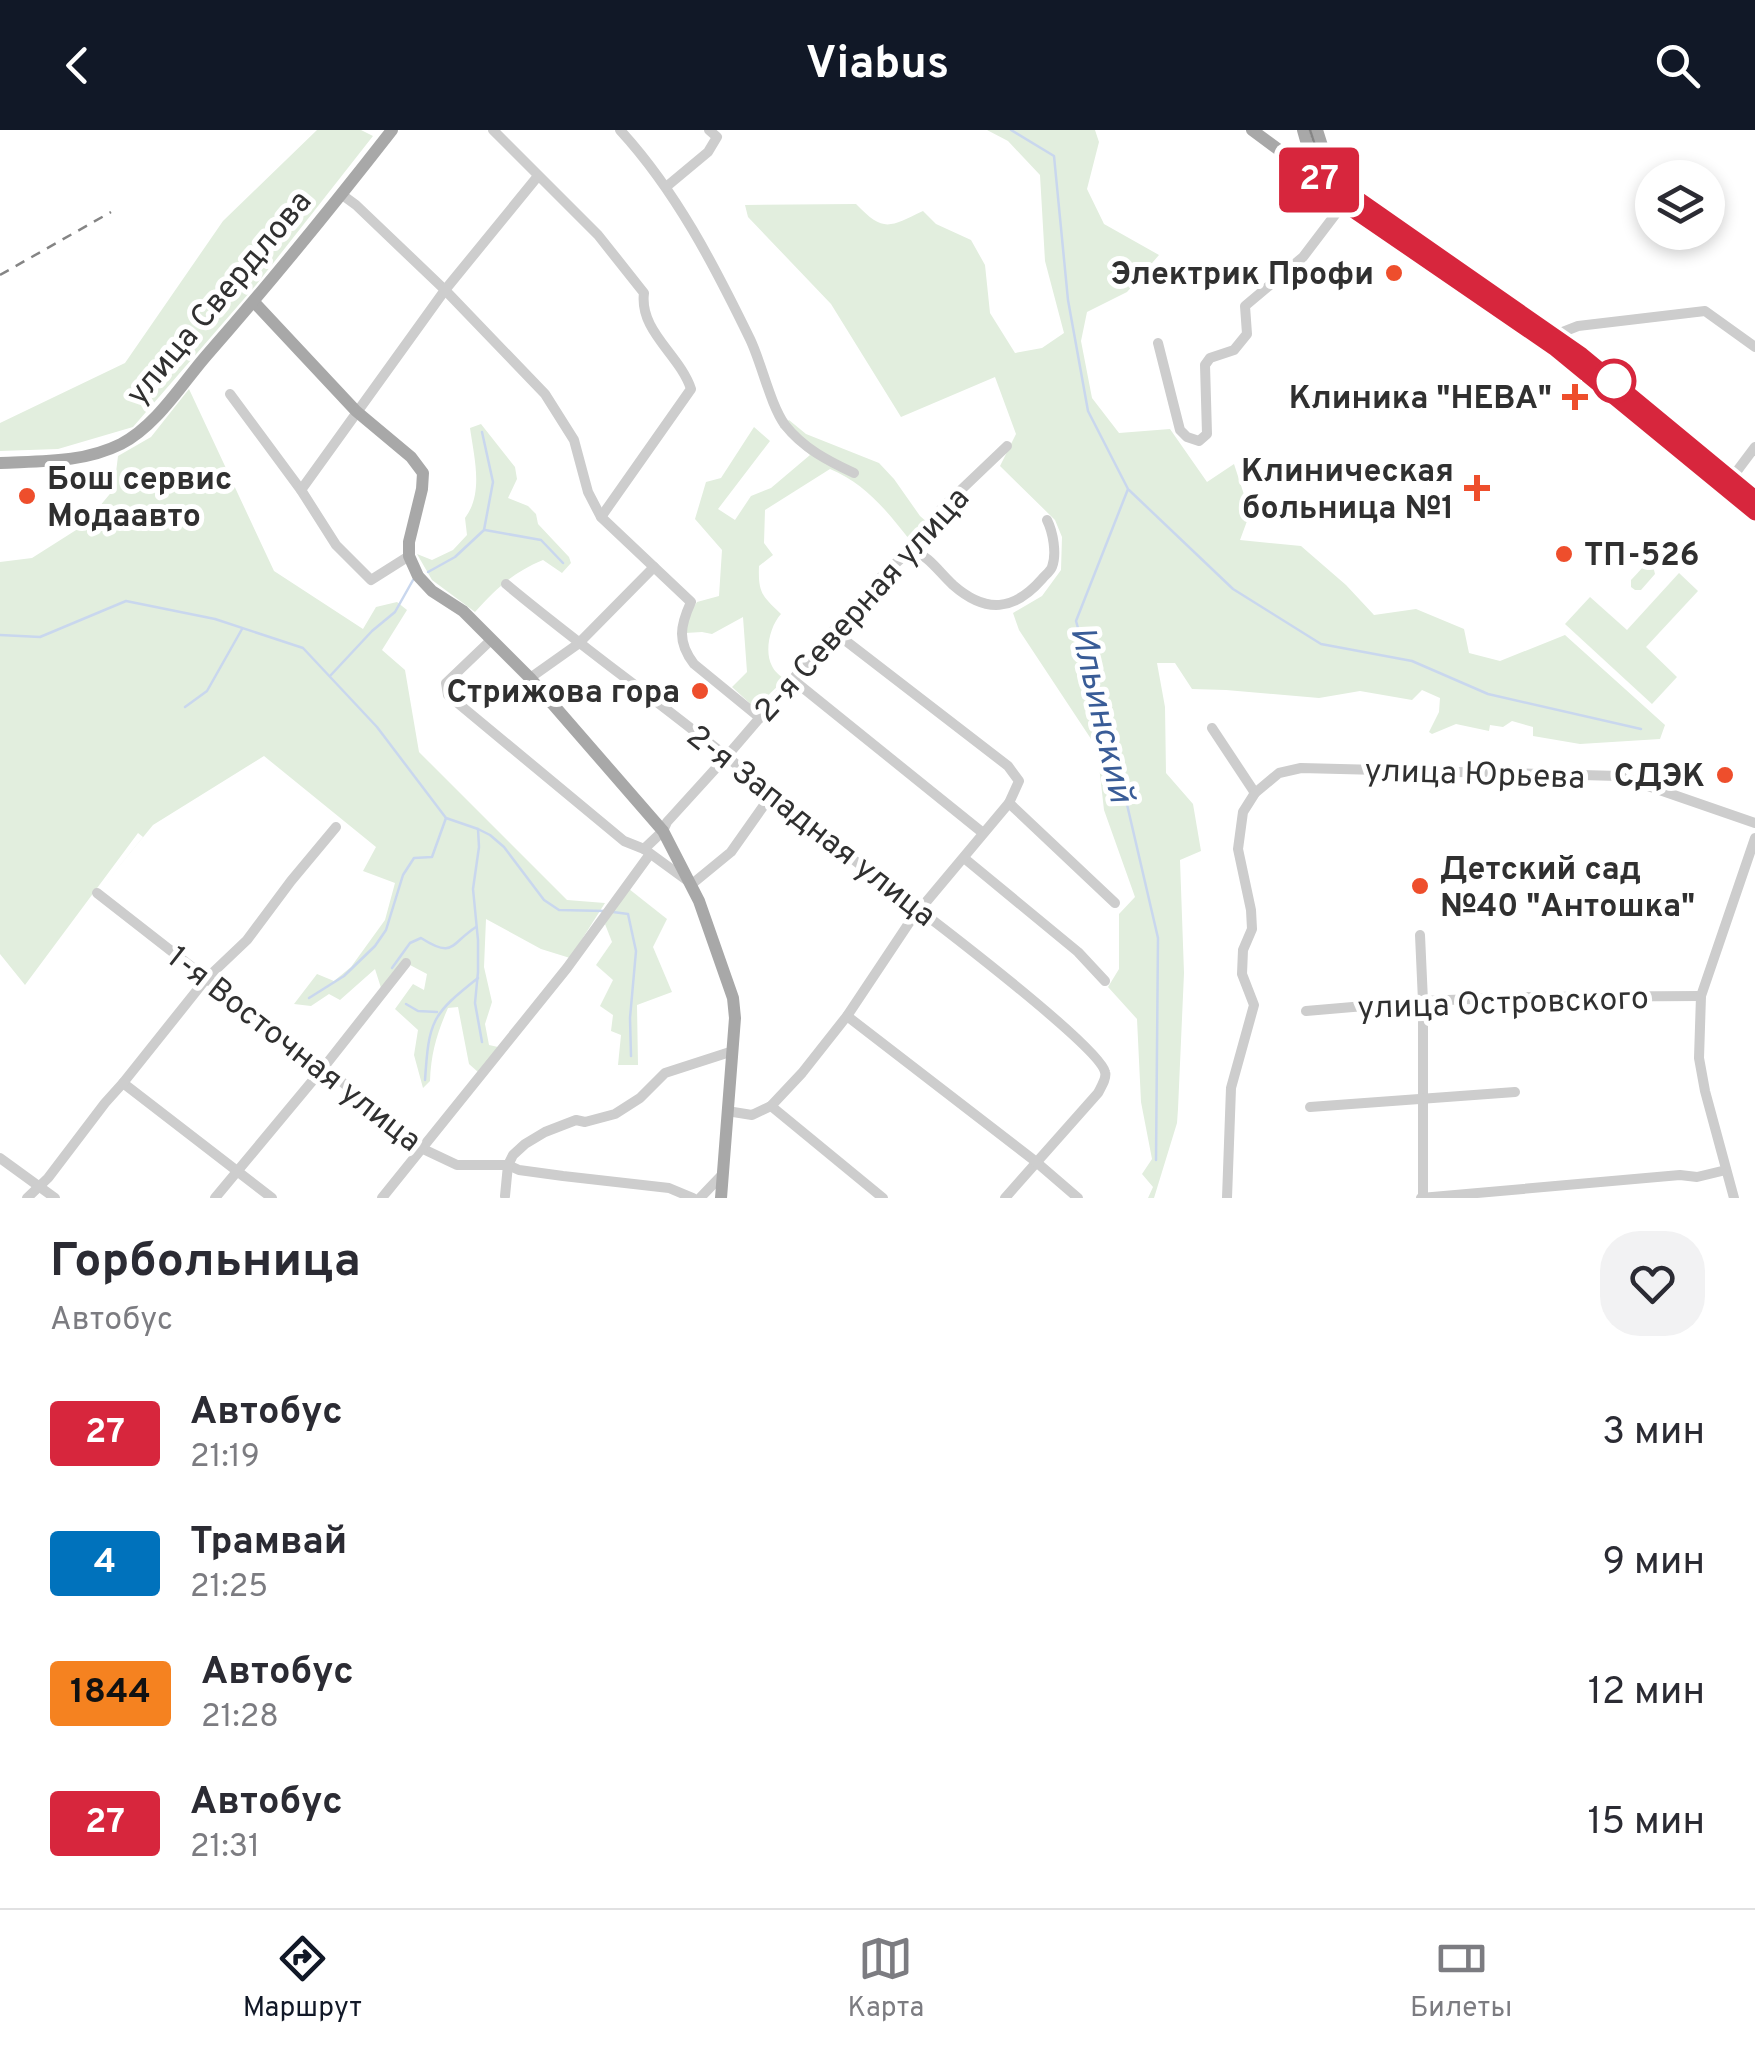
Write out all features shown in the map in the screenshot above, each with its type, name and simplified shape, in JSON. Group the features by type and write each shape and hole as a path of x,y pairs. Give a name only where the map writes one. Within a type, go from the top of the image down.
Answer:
{"main road":[{"name":"улица Свердлова","path":"0,462 76,458 124,442 142,428 254,302 392,130"},
{"path":"1252,130 1316,177 1344,204 1554,348 1728,483 1755,498"},
{"path":"1303,130 1316,177"},
{"path":"1316,130 1328,168 1341,187"},
{"path":"1316,177 1341,187 1555,335 1728,483 1755,513"},
{"path":"254,302 356,412 411,457 423,473 409,556 418,576 463,611 530,678 663,831 692,884 733,998 735,1018 720,1198"}],"street":[{"path":"493,130 598,235 644,293 642,307 649,325 686,374 691,389 601,518"},
{"path":"620,130 690,222 751,342 782,422 800,442 854,474"},
{"path":"666,187 708,152 717,137 709,130"},
{"path":"302,490 445,290 538,176"},
{"path":"341,194 445,290 545,394 574,440 588,492 601,518 691,602 682,622 681,642 687,654 760,718"},
{"path":"1158,343 1180,430 1199,441 1206,434 1204,365 1210,358 1234,350 1247,334 1246,306 1303,257 1344,204"},
{"path":"1555,335 1578,326 1705,311 1755,347"},
{"path":"230,394 302,490 336,545 371,580 409,556"},
{"name":"2-я Северная улица","path":"382,1198 567,968 667,822 944,506 1007,446"},
{"path":"1728,483 1755,447"},
{"path":"911,548 924,555 965,594 983,604 1000,606 1016,602 1053,566 1054,536 1047,520"},
{"path":"530,678 578,644 654,567"},
{"name":"2-я Западная улица","path":"506,584 921,910 1098,1060 1105,1071 1098,1093 1036,1161"},
{"path":"727,1112 752,1115 771,1106 802,1072 847,1016 911,920 1009,803 1019,781 1008,766 833,631"},
{"path":"492,640 446,683 448,695 610,830 692,884 731,852 770,791"},
{"path":"792,679 982,834"},
{"path":"1212,728 1255,793 1243,812 1238,850 1252,910 1252,930 1243,950 1242,974 1254,1005 1232,1088 1227,1198"},
{"name":"улица Юрьева","path":"1255,793 1279,774 1300,768 1619,776 1755,823"},
{"path":"1009,803 1115,903"},
{"path":"27,1198 48,1178 206,978 247,940 336,827"},
{"path":"1734,1198 1705,1090 1700,1058 1701,996 1755,838"},
{"path":"964,858 1078,952 1106,982"},
{"name":"1-я Восточная улица","path":"97,893 324,1067 420,1148 456,1165 508,1165 519,1170 669,1188 697,1198"},
{"path":"1420,935 1422,1198 1524,1193 1680,1175 1697,1177 1726,1170"},
{"path":"215,1198 406,963"},
{"name":"улица Островского","path":"1306,1011 1523,997 1701,996"},
{"path":"847,1016 1036,1161 1078,1198"},
{"path":"505,1196 513,1155 545,1132 576,1120 586,1122 615,1114 640,1098 665,1072 733,1051"},
{"path":"123,1083 272,1198"},
{"path":"1310,1106 1516,1092"},
{"path":"771,1106 883,1198"},
{"path":"0,1158 55,1198"},
{"path":"1005,1198 1036,1161"},
{"path":"697,1198 722,1176"}],"green space":[{"path":"317,130 361,130 373,136 256,285 133,427 58,449 0,451 0,423 125,363 223,221"},
{"path":"987,130 1095,130 1099,142 1087,189 1104,224 1159,255 1127,292 1087,312 1081,341 1092,398 1119,433 1170,429 1207,482 1234,464 1250,513 1240,540 1301,546 1374,615 1416,609 1464,629 1469,653 1500,661 1565,635 1665,725 1660,739 1580,744 1533,736 1533,727 1512,721 1503,727 1490,725 1489,731 1456,724 1432,734 1429,732 1439,712 1440,698 1422,690 1412,700 1360,691 1319,698 1192,689 1175,663 1157,663 1165,707 1166,773 1193,804 1201,851 1180,860 1184,973 1177,1123 1154,1198 1148,1198 1153,1187 1142,1174 1152,1159 1141,1102 1137,1019 1108,987 1119,969 1119,914 1135,897 1104,810 1097,748 1019,630 1013,613 1042,596 1061,570 1062,537 1055,520 1000,466 1016,434 995,377 901,417 831,304 748,217 745,205 856,204 874,220 887,224 923,211 936,224 971,240 985,265 990,313 1015,353 1042,348 1064,333 1045,261 1040,175 1008,141"},
{"path":"189,389 274,571 363,629 376,607 397,602 407,610 382,650 405,670 419,752 567,900 605,903 570,958 541,949 486,919 484,967 492,1002 485,1024 489,1045 498,1047 478,1072 469,1064 458,1007 448,1008 435,1043 430,1081 423,1088 414,1055 418,1030 395,1009 413,984 424,990 427,974 410,965 382,991 375,969 340,1000 329,994 311,1006 294,1004 317,974 334,981 351,967 385,920 395,883 363,871 376,847 264,756 153,825 99,891 143,837 138,833 25,985 0,954 0,562 32,558 84,525 114,489 118,456 151,437"},
{"path":"789,420 806,434 879,463 928,523 912,543 865,491 830,469 765,510 764,543 773,555 759,566 759,582 765,598 781,614 771,632 768,653 773,668 785,679 755,708 732,687 747,672 743,617 712,634 685,633 688,616 697,602 719,596 722,550 695,519 706,482 721,478 754,427 770,441 718,509 735,520 751,496 771,488 810,455 780,427"},
{"path":"481,424 515,467 517,479 508,498 536,514 538,524 571,563 562,573 543,560 522,570 475,612 432,580 417,554 432,560 453,550 467,535 465,518 476,486 470,428"},
{"path":"1645,565 1653,566 1655,574 1641,590 1635,590 1631,580"},
{"path":"1679,573 1698,591 1646,647 1677,677 1652,704 1565,624 1590,597 1627,630"},
{"path":"629,889 667,919 653,947 672,992 637,1005 638,1065 618,1065 621,1035 611,1031 613,1015 600,1006 613,980 596,965 612,942 605,924"}],"waterway":[{"name":"Ильинский","path":"1011,130 1054,156 1068,300 1088,411 1128,489 1076,621 1119,770 1158,938 1156,1160"},
{"path":"428,572 455,557 484,530 493,482 482,432"},
{"path":"1129,490 1233,589 1321,644 1412,661 1488,694 1641,729"},
{"path":"485,530 541,540 563,563"},
{"path":"330,676 395,612 413,580"},
{"path":"0,635 40,637 126,601 215,619 303,648 377,727 446,818 478,829 473,889 478,940 475,1003 482,1042"},
{"path":"185,707 207,691 242,629"},
{"path":"309,998 344,976 375,946 386,930 403,875 414,858 432,857 446,818"},
{"path":"478,829 504,847 544,900 559,910 605,911"},
{"path":"613,912 628,914 636,951 631,1056"},
{"path":"392,968 410,943 421,938 440,948 451,947 476,927"},
{"path":"425,1080 428,1044 435,1021 450,1001 478,978"},
{"path":"406,1004 418,1011 437,1012"}],"tram line":[{"path":"1310,130 1324,167 1347,199 1567,352 1755,505"}],"railway":[{"path":"0,275 111,212"}],"bus line":[{"name":"27","path":"1755,498 1555,335 1341,187 1316,177 1344,204 1554,348 1755,513"}],"place":[{"name":"Электрик Профи","path":"1394,273"},
{"name":"Клиника \"НЕВА\"","path":"1575,397"},
{"name":"Клиническая больница №1","path":"1477,488"},
{"name":"Бош сервис Модаавто","path":"27,496"},
{"name":"ТП-526","path":"1564,554"},
{"name":"Стрижова гора","path":"700,691"},
{"name":"СДЭК","path":"1725,775"},
{"name":"Детский сад №40 \"Антошка\"","path":"1420,886"}]}
